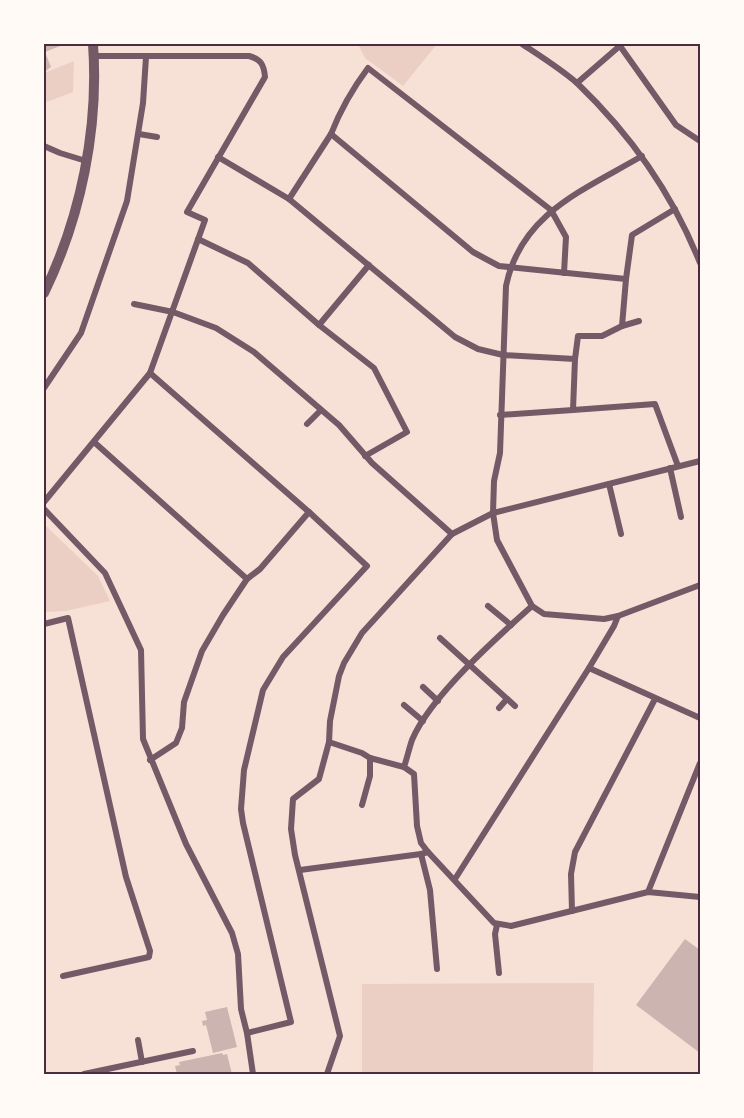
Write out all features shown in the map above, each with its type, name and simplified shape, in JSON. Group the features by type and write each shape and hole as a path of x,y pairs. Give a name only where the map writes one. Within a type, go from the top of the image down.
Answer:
{"street":[{"path":"44,293 70,228 86,161 91,135 93,44"},
{"path":"522,44 577,83 642,156 675,209 700,263"},
{"path":"577,83 621,45 676,125 700,141"},
{"path":"44,502 150,373 205,220 187,212 265,77 264,66 257,58 249,56 94,56"},
{"path":"44,388 81,333 127,201 139,134 146,57"},
{"path":"290,199 331,134 358,81 368,68 551,210 566,237 564,273"},
{"path":"139,134 157,137"},
{"path":"331,134 473,252 499,266 626,279"},
{"path":"44,146 86,161"},
{"path":"642,156 551,210 529,233 510,268 506,286 500,453 494,482 493,513 496,540 532,606 544,614 557,617 604,619 618,616 700,585"},
{"path":"218,157 290,199 455,337 478,349 503,356 575,359"},
{"path":"622,326 632,235 675,209"},
{"path":"198,239 248,263 374,369 407,432 365,456"},
{"path":"319,325 369,265"},
{"path":"134,304 173,312 216,328 254,352 339,425 365,456 452,534"},
{"path":"573,410 578,336 602,336 639,321"},
{"path":"150,373 368,566 283,657 263,690 256,713 244,770 241,809 291,1022 247,1033"},
{"path":"500,415 655,404 678,466"},
{"path":"307,424 321,410"},
{"path":"94,442 247,579"},
{"path":"327,1074 340,1036 291,829 293,800 319,779 339,676 362,633 452,534 493,513 700,461"},
{"path":"670,468 681,517"},
{"path":"609,484 621,534"},
{"path":"44,509 105,573 141,650 142,731 150,760 186,844 232,933 237,954 241,1009 253,1074"},
{"path":"150,760 176,743 182,728 184,702 202,651 223,615 247,579 260,569 309,513"},
{"path":"488,606 511,625"},
{"path":"404,767 412,740 438,700 532,606"},
{"path":"455,879 589,668 618,616"},
{"path":"44,624 68,618 126,877 150,951 149,957 63,976"},
{"path":"440,638 515,706"},
{"path":"589,668 700,718"},
{"path":"423,687 438,700"},
{"path":"499,708 507,699"},
{"path":"572,911 571,874 575,852 655,699"},
{"path":"404,705 423,721"},
{"path":"328,742 362,753 370,758 404,767 414,774 419,834 430,890 437,969"},
{"path":"362,805 370,776 370,758"},
{"path":"648,892 700,763"},
{"path":"300,870 424,853 455,879 496,924 519,926 648,892 700,897"},
{"path":"496,924 499,973"},
{"path":"138,1040 142,1062"},
{"path":"84,1074 193,1051"}],"shaded area":[{"path":"358,44 437,44 403,86 365,58"},
{"path":"74,61 73,92 44,103 44,73"},
{"path":"44,524 98,576 110,601 66,611 44,612"},
{"path":"594,983 593,1074 362,1074 362,984"}],"building":[{"path":"44,44 59,44 60,46 45,52 51,67 44,72"},
{"path":"685,939 700,950 700,1053 636,1005"},
{"path":"227,1007 237,1047 213,1053 206,1025 203,1026 202,1021 207,1020 205,1012"},
{"path":"222,1053 227,1054 232,1074 177,1074 175,1066 180,1065 179,1062"}]}
